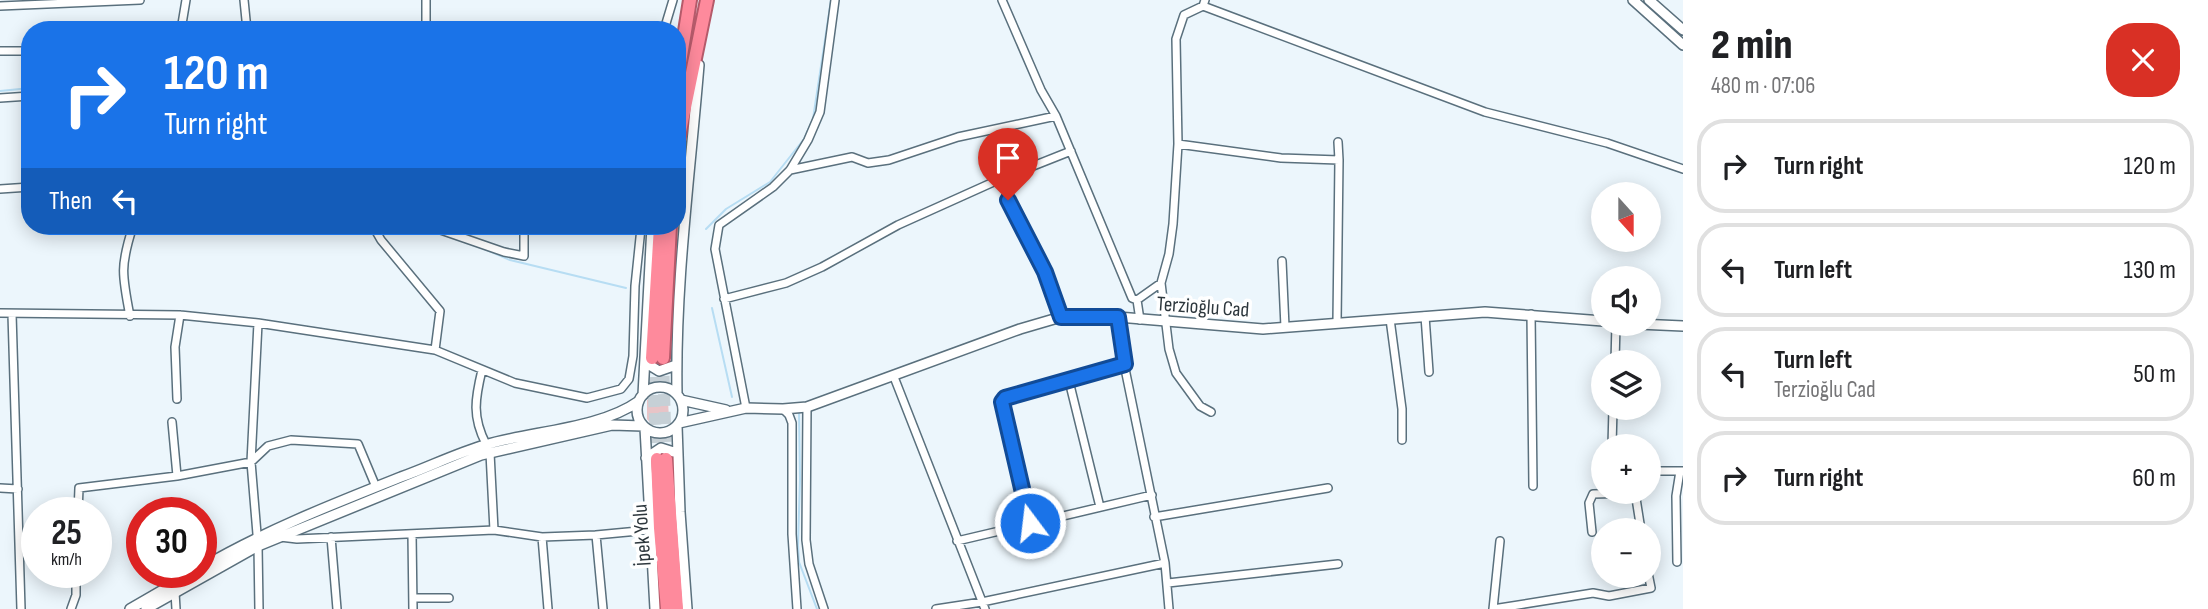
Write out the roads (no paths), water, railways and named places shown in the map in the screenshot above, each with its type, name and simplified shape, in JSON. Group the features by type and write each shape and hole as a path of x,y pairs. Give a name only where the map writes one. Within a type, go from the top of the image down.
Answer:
{"highway":[{"path":"686,23 690,0"},
{"path":"686,103 707,0"},
{"path":"649,235 654,360"},
{"path":"654,360 669,235"},
{"name":"İpek Yolu","path":"662,457 660,528 667,609"},
{"name":"İpek Yolu","path":"662,457 677,609"}],"street":[{"path":"0,6 140,0"},
{"path":"182,21 186,0"},
{"path":"244,0 246,21"},
{"path":"426,0 426,21"},
{"path":"667,21 673,0"},
{"path":"746,408 715,249 719,225 773,187 790,170 808,140 820,113 835,0"},
{"path":"1002,0 1041,90 1056,116 1132,298 1137,300"},
{"path":"1633,0 1683,45"},
{"path":"1649,0 1683,30"},
{"path":"1211,412 1200,406 1175,373 1161,283 1172,234 1178,144 1176,39 1184,15 1204,3 1486,112 1607,143 1683,169"},
{"path":"686,192 702,27"},
{"path":"0,51 21,51"},
{"path":"0,98 21,97"},
{"path":"790,170 852,157 868,163 889,160 958,136 1056,116"},
{"path":"1337,322 1338,142"},
{"path":"1178,144 1281,158 1339,160"},
{"path":"724,299 786,283 822,267 898,225 1071,151"},
{"path":"0,189 21,188"},
{"path":"1008,200 1045,272 1061,317"},
{"path":"130,235 124,253 122,273 130,316"},
{"path":"378,235 440,311 435,350"},
{"path":"455,235 524,256 524,235"},
{"path":"0,313 130,316 180,314 258,323 435,350 515,383 587,398 621,388 629,379 633,356 635,286 647,235"},
{"path":"655,609 649,530 662,457 683,412 676,365 682,235"},
{"path":"1283,261 1285,327"},
{"path":"1137,300 1161,283"},
{"path":"1137,300 1140,320"},
{"name":"Terzioğlu Cad","path":"678,424 746,408 783,410 807,407 1020,329 1061,317 1118,317 1263,329 1485,312 1591,320"},
{"path":"12,314 21,609"},
{"path":"177,400 175,347 180,314"},
{"path":"1531,314 1533,486"},
{"path":"1425,316 1429,372"},
{"path":"1118,317 1154,517 1165,563 1169,609"},
{"path":"1390,319 1402,409 1402,440"},
{"path":"258,323 251,462 258,542 259,609"},
{"path":"1661,325 1683,326"},
{"path":"654,360 659,370 676,365"},
{"path":"654,360 637,414 662,457 687,609"},
{"path":"1030,523 1002,402 1005,398 1125,364"},
{"path":"481,370 476,396 477,426 488,449 494,530"},
{"path":"894,377 984,605"},
{"path":"1069,381 1100,506"},
{"path":"217,561 376,487 488,449 598,420 627,409 656,388 663,387 679,397"},
{"name":"Terzioğlu Cad","path":"679,397 732,411"},
{"path":"807,407 808,564 824,609"},
{"path":"783,410 792,422 792,534 797,609"},
{"path":"172,422 177,476"},
{"path":"146,609 258,542 280,537 488,449 612,425 644,427 665,433 678,424"},
{"path":"79,497 79,488 177,476 251,462 268,446 291,440 358,444 376,487"},
{"path":"1661,471 1681,471 1676,496 1677,562"},
{"path":"0,488 18,489"},
{"path":"1154,517 1328,488"},
{"path":"957,541 1152,495"},
{"path":"1591,498 1591,522"},
{"path":"280,537 297,539 494,530 542,537 649,530"},
{"path":"412,534 414,609"},
{"path":"596,535 603,609"},
{"path":"331,537 337,609"},
{"path":"542,537 548,609"},
{"path":"1500,541 1493,609 1593,593 1609,596 1651,588"},
{"path":"936,609 984,605 1165,563"},
{"path":"1168,583 1338,564"},
{"path":"71,609 76,588"},
{"path":"130,609 166,588"},
{"path":"175,592 176,609"},
{"path":"414,598 449,598"}],"waterway":[{"path":"706,229 726,209 770,182 804,139 813,119 831,0"},
{"path":"0,91 21,89"},
{"path":"482,248 510,260 626,288"},
{"path":"712,308 732,397"},
{"path":"799,410 799,562 817,609"}],"tunnel":[{"path":"663,358 666,459"},
{"path":"652,359 657,459"}]}
